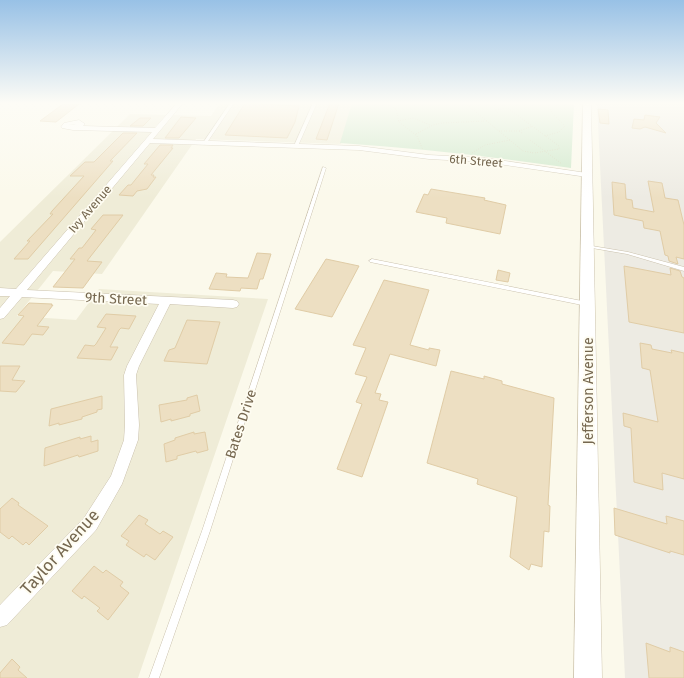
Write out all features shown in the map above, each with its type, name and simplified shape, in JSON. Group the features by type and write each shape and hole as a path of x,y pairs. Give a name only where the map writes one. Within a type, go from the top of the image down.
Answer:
{"street":[{"name":"Ivy Avenue","path":"0,315 153,135"},
{"name":"Jefferson Avenue","path":"587,135 588,678"},
{"name":"6th Street","path":"148,141 358,148 429,157 485,160 587,175"},
{"name":"9th Street","path":"0,292 233,304"},
{"name":"Taylor Avenue","path":"0,618 90,524 118,479 131,440 132,425 130,375 133,366 166,301"}],"lane":[{"path":"205,143 211,135"},
{"path":"296,146 301,135"},
{"name":"Bates Drive","path":"154,678 206,531 324,168"},
{"path":"588,246 628,253 684,269"},
{"path":"372,261 588,304"}],"path":[{"path":"417,135 421,140 425,152"},
{"path":"504,135 527,152 545,152 560,148 545,136"},
{"path":"545,136 551,135"},
{"path":"470,156 475,150 485,145 510,140"},
{"path":"530,140 562,164"}],"shaded area":[{"path":"109,135 344,135 341,144 196,139 102,274 53,271 17,316 76,320 99,289 268,299 138,678 0,678 0,242"},
{"path":"599,135 684,135 684,678 625,678"}],"green space":[{"path":"343,135 573,135 571,168 456,153 340,143"}],"building":[{"path":"121,135 135,135 110,161 113,161 28,259 14,259 30,241 27,241 53,214 50,214 52,211 84,176 70,176 85,162 94,162"},
{"path":"168,135 182,135 179,138 165,138"},
{"path":"225,135 289,135 287,138"},
{"path":"318,135 329,135 327,140 316,139"},
{"path":"160,145 173,145 171,148 173,148 151,175 156,177 147,189 137,191 133,196 119,195 128,185 131,185 148,164 144,164"},
{"path":"648,181 662,183 665,198 678,200 684,225 684,259 676,257 678,264 669,261 668,256 665,255 660,231 644,228 643,221 614,215 612,182 625,184 626,199 632,200 633,208 654,212"},
{"path":"431,189 485,198 484,200 506,205 500,234 446,223 447,218 416,212 424,194 428,195"},
{"path":"103,215 123,215 87,261 102,262 83,288 53,287 75,259 70,259 79,248 82,248 96,230 91,229"},
{"path":"257,253 271,254 263,279 260,279 257,289 241,288 240,291 209,289 216,273 227,274 226,277 248,278"},
{"path":"326,259 359,266 332,317 295,309"},
{"path":"624,266 671,275 670,268 680,271 682,277 684,278 684,333 629,322"},
{"path":"498,270 510,273 508,282 496,280"},
{"path":"384,280 429,290 410,345 429,350 429,348 440,350 436,366 390,354 375,393 381,394 379,400 388,402 362,477 337,469 362,404 356,402 367,377 355,374 366,348 353,345"},
{"path":"29,303 53,305 37,326 49,327 43,335 32,334 24,345 2,343 24,316 18,315"},
{"path":"106,314 136,316 129,329 121,328 119,330 110,347 118,347 111,360 77,358 85,345 94,346 96,344 106,328 97,327"},
{"path":"187,320 220,322 207,364 164,361 169,350 175,348"},
{"path":"640,343 651,345 652,349 672,353 671,350 684,353 684,479 662,473 663,490 634,482 631,428 624,426 623,413 658,422 650,370 642,368"},
{"path":"0,366 20,366 12,380 25,381 16,392 0,391"},
{"path":"451,371 484,379 484,376 502,381 502,384 554,398 548,505 550,506 549,532 544,531 542,567 531,564 529,570 510,557 517,497 477,484 478,479 427,463"},
{"path":"197,395 200,411 190,414 190,416 161,422 159,405 187,400 187,398"},
{"path":"102,396 102,409 97,410 97,412 82,417 82,419 49,426 51,409"},
{"path":"194,432 194,434 205,432 208,450 197,453 196,451 177,456 177,459 166,462 164,444 175,440 175,438"},
{"path":"91,436 91,442 98,440 98,451 79,457 78,455 44,466 45,448 80,437 80,439"},
{"path":"12,498 19,503 18,505 48,526 29,545 26,542 23,545 12,536 9,539 0,532 0,509"},
{"path":"614,508 667,524 666,516 684,521 684,555 670,551 670,553 615,535"},
{"path":"139,515 148,520 145,524 160,534 163,531 173,537 155,560 146,554 144,557 126,545 129,541 121,536"},
{"path":"94,566 103,573 106,570 123,582 120,586 129,593 108,620 97,611 100,608 84,596 82,599 72,591"},
{"path":"646,643 670,652 670,647 684,652 684,678 649,678"},
{"path":"12,659 20,667 18,670 27,678 0,678 0,673"}]}
